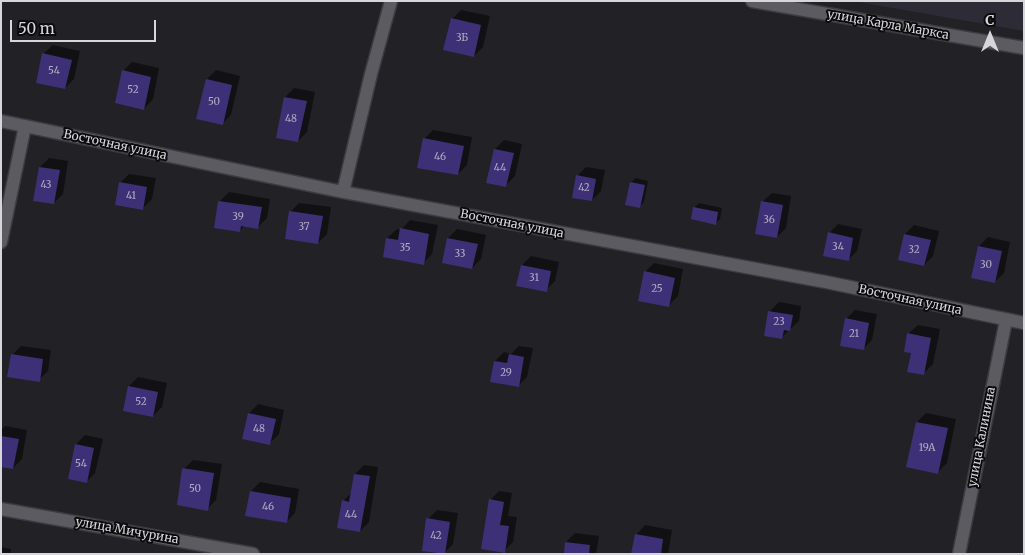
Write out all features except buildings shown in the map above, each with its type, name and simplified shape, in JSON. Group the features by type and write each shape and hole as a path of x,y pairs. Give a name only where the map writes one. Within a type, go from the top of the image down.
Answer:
{"street":[{"path":"343,192 371,74 391,1"},
{"name":"улица Карла Маркса","path":"752,1 1024,48"},
{"name":"Восточная улица","path":"1,121 343,192 826,282 1024,323"},
{"path":"1,242 25,126"},
{"name":"улица Калинина","path":"959,554 1006,320"},
{"name":"улица Мичурина","path":"1,509 252,554"}],"shaded area":[{"path":"853,1 1024,1 1024,31"}]}
